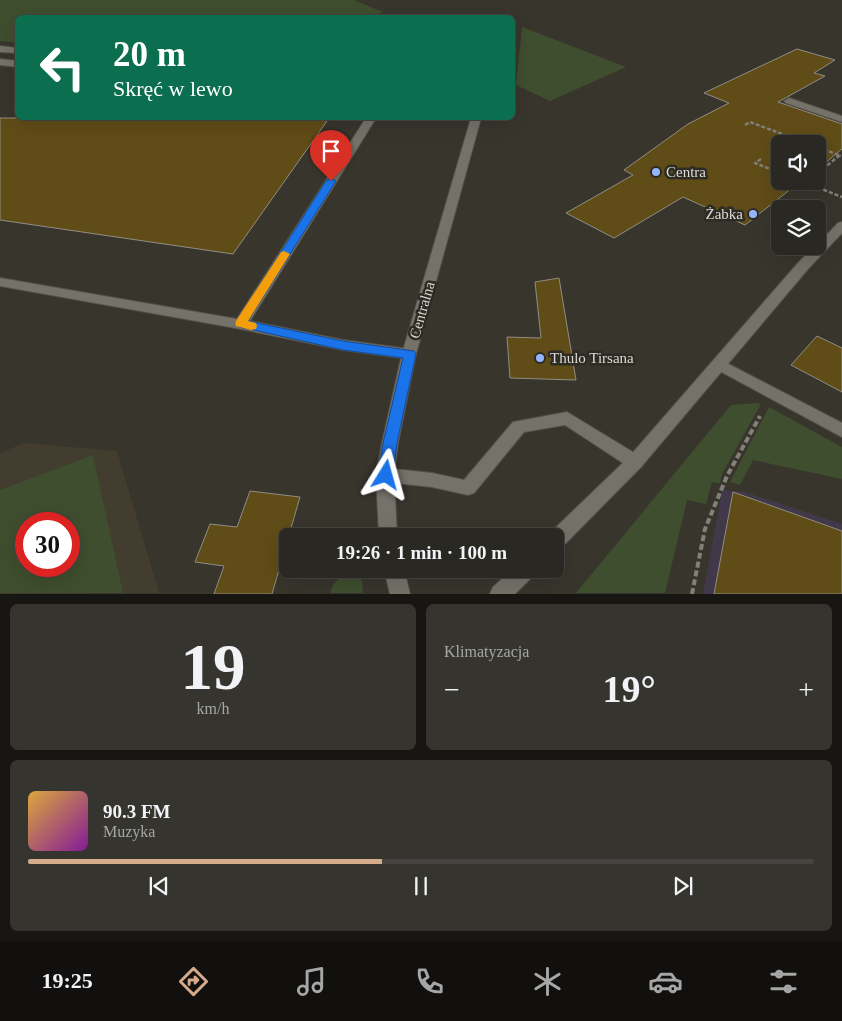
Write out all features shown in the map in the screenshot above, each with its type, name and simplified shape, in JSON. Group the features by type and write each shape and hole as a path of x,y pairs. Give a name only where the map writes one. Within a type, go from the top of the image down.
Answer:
{"street":[{"path":"0,49 15,51"},
{"path":"0,62 15,64"},
{"path":"789,102 842,119"},
{"path":"240,324 370,120"},
{"name":"Centralna","path":"387,528 385,501 390,443 410,354 475,120"},
{"path":"564,532 635,462 803,266 842,226"},
{"path":"0,282 240,324 343,345 410,354"},
{"path":"719,364 842,431"},
{"path":"386,475 432,480 468,488 519,427 567,418 635,462"},
{"path":"396,578 400,594"},
{"path":"500,594 517,578"}],"path":[{"path":"744,124 750,122 785,135"},
{"path":"826,150 841,156"},
{"path":"826,167 841,156"},
{"path":"761,159 754,163 771,170"},
{"path":"825,190 842,197"},
{"path":"692,594 705,529 726,476 763,410"}],"shaded area":[{"path":"24,443 117,451 159,593 0,594 0,453"},
{"path":"722,490 745,492 842,524 842,593 703,594"}],"green space":[{"path":"0,0 354,0 383,12 376,15 15,15 15,43 0,41"},
{"path":"522,27 626,67 550,101 516,85"},
{"path":"761,404 722,474 720,483 712,482 706,504 687,500 665,593 576,593 731,405"},
{"path":"769,407 842,447 842,479 753,460 740,485 730,482"},
{"path":"93,455 123,593 0,593 0,490"},
{"path":"341,578 362,578 363,593 330,593"}],"building":[{"path":"797,49 835,60 814,73 825,76 778,102 842,124 842,149 826,162 826,135 771,135 771,190 790,190 777,200 771,200 771,205 745,225 683,197 614,238 566,213 633,175 624,170 688,124 729,103 704,93"},
{"path":"0,118 15,118 15,120 327,121 233,254 0,220"},
{"name":"Thulo Tirsana","path":"559,278 576,380 510,378 507,337 541,338 535,282"},
{"path":"817,336 842,348 842,392 791,365"},
{"path":"250,491 300,497 291,528 279,528 279,570 272,594 214,594 224,566 195,562 210,524 237,527"},
{"path":"733,492 842,531 842,594 714,594"}],"slow traffic":[{"path":"251,326 240,324 284,254"}],"place":[{"name":"Centra","path":"656,172"},
{"name":"Żabka","path":"753,214"},
{"name":"Thulo Tirsana","path":"540,358"}],"route":[{"path":"331,181 240,324 343,345 410,354 390,443 386,475"}]}
